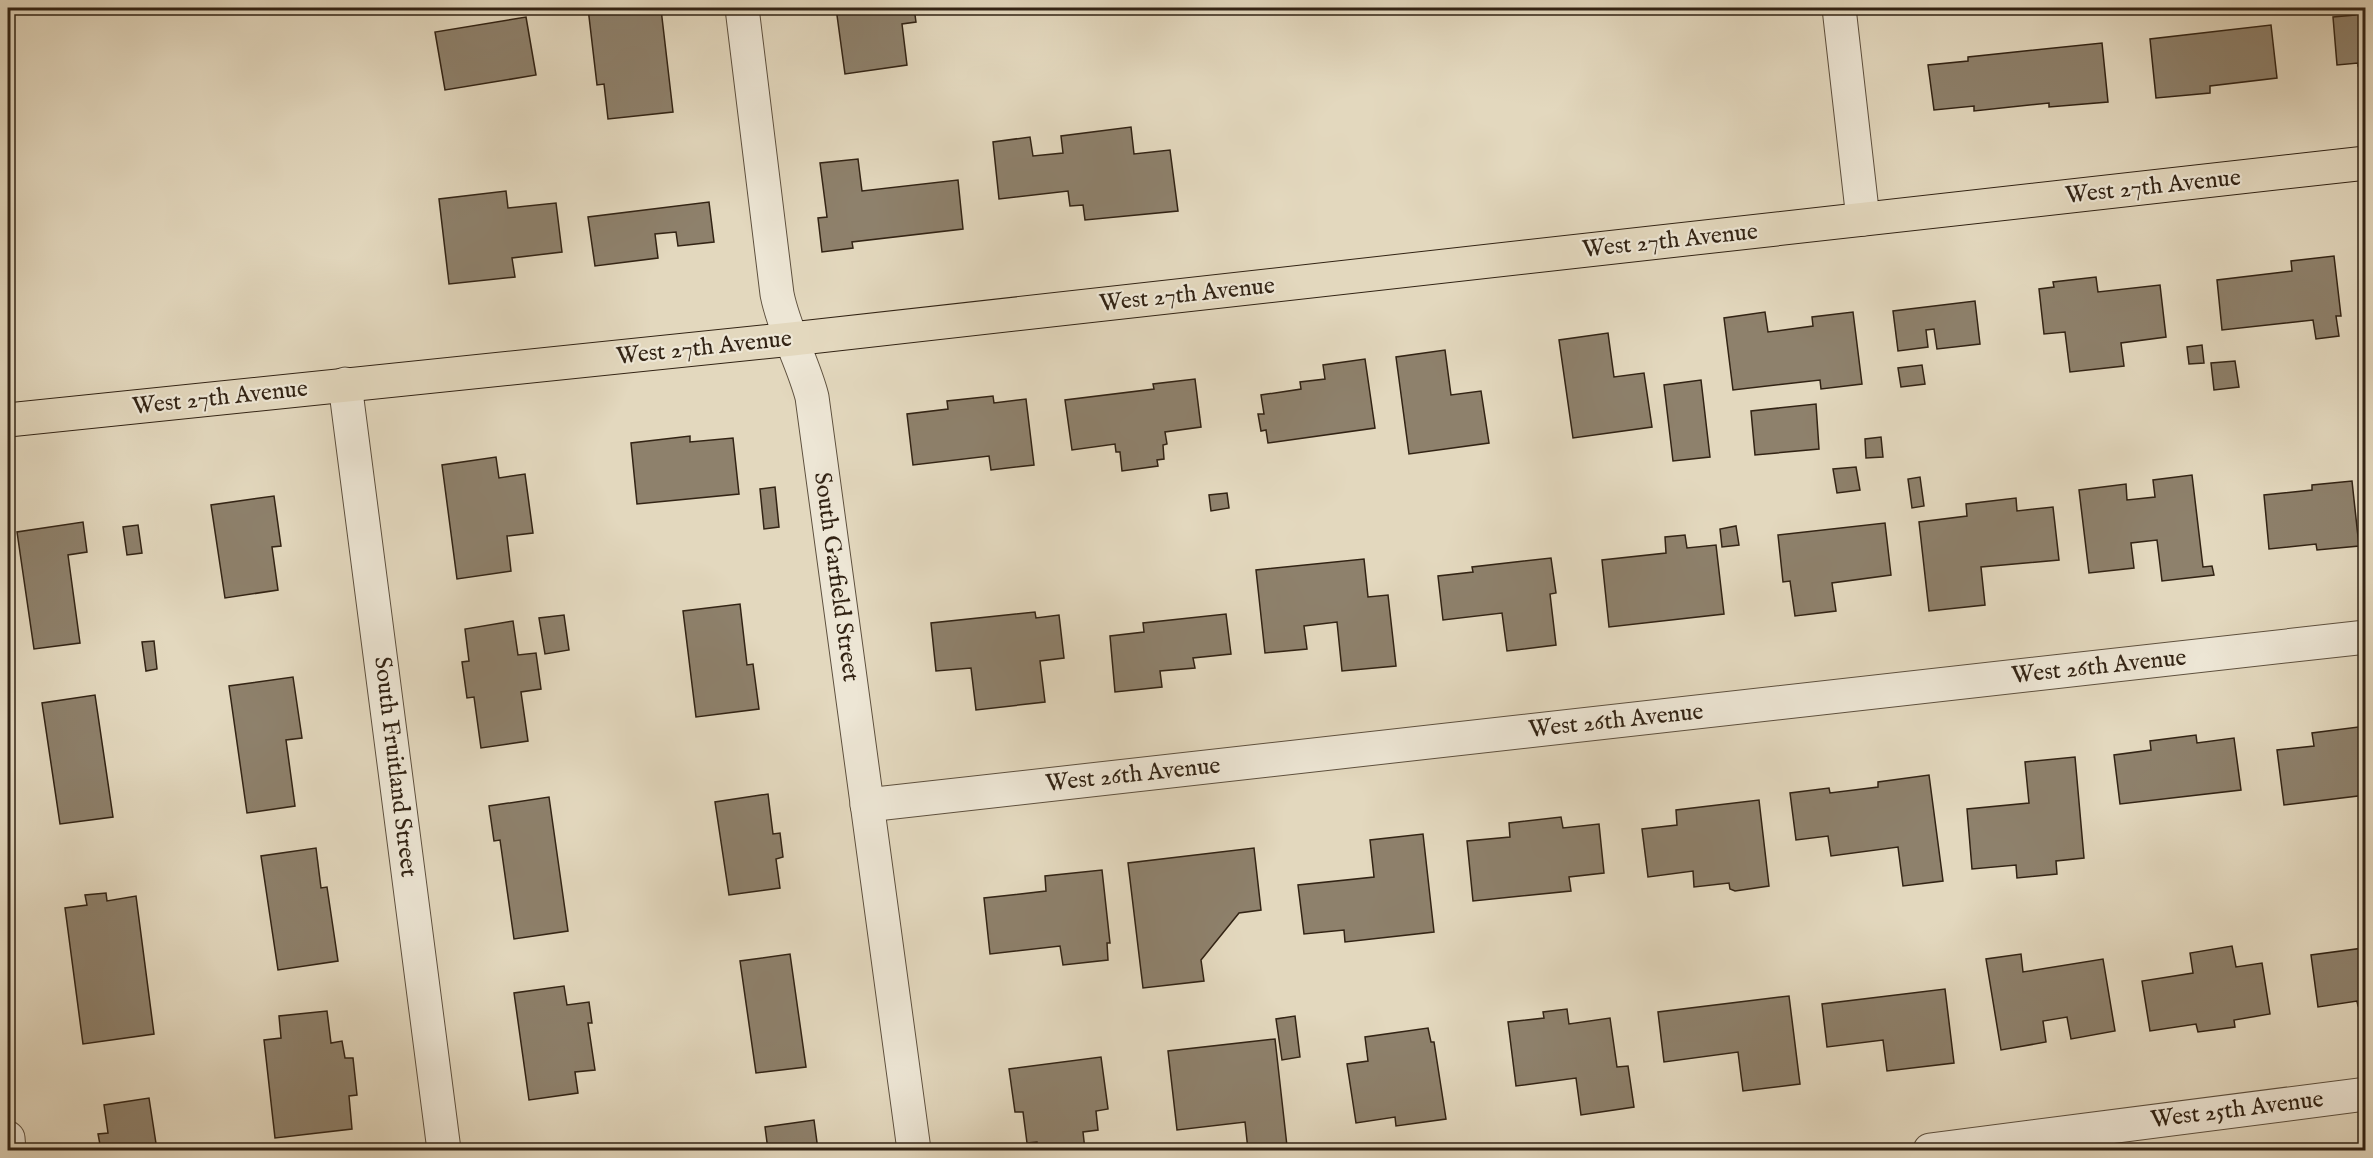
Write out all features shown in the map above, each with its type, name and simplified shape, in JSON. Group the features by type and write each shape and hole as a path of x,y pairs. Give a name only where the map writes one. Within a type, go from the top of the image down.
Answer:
{"main road":[{"name":"West 27th Avenue","path":"8,420 792,339 2366,163"}],"street":[{"name":"South Garfield Street","path":"742,8 781,318 804,366 812,397 914,1150"},
{"path":"1839,8 1863,219"},
{"name":"South Fruitland Street","path":"345,384 444,1150"},
{"name":"West 26th Avenue","path":"867,805 2366,637"},
{"name":"West 25th Avenue","path":"1929,1150 2366,1094"},
{"path":"8,1138 9,1150"}],"building":[{"path":"588,8 661,9 673,112 608,119 604,84 597,85"},
{"path":"836,8 914,8 916,22 902,24 907,65 845,74"},
{"path":"2355,8 2366,8 2366,66 2358,66 2358,63 2337,65 2333,17 2355,15"},
{"path":"526,17 536,75 445,90 435,32"},
{"path":"2271,25 2277,78 2210,86 2210,93 2156,98 2150,39"},
{"path":"2102,43 2108,102 2049,107 2049,103 1974,111 1974,106 1934,110 1928,65 1968,61 1968,57"},
{"path":"1131,127 1134,154 1170,150 1178,211 1085,220 1083,205 1070,206 1068,191 999,199 993,142 1030,137 1033,156 1063,153 1061,136"},
{"path":"858,159 862,191 958,180 963,229 852,242 853,248 822,252 818,218 827,217 820,163"},
{"path":"506,191 508,208 556,203 562,252 512,258 515,277 449,284 439,199"},
{"path":"709,202 714,242 678,246 676,232 655,234 658,258 595,266 588,217"},
{"path":"2334,256 2341,316 2336,316 2339,336 2316,339 2313,320 2222,330 2217,280 2292,271 2291,261"},
{"path":"2096,277 2098,292 2160,285 2166,337 2121,343 2124,366 2070,372 2065,332 2044,334 2039,289 2054,287 2053,282"},
{"path":"1975,301 1980,344 1937,349 1934,329 1926,330 1928,347 1898,351 1893,311"},
{"path":"1765,312 1768,332 1813,326 1812,317 1853,312 1862,384 1821,389 1820,380 1733,390 1724,318"},
{"path":"1608,333 1614,377 1644,373 1652,427 1573,438 1559,340"},
{"path":"2202,345 2204,363 2189,364 2187,347"},
{"path":"1445,350 1451,395 1481,391 1489,443 1409,454 1396,357"},
{"path":"1365,359 1375,428 1268,443 1266,430 1261,431 1258,414 1264,414 1261,395 1301,389 1300,382 1325,379 1323,365"},
{"path":"2235,361 2239,387 2214,390 2211,363"},
{"path":"1922,365 1925,384 1901,387 1898,368"},
{"path":"1195,379 1201,427 1165,432 1167,444 1163,445 1164,459 1157,460 1158,466 1122,471 1120,452 1116,452 1115,444 1072,450 1065,400 1154,389 1153,384"},
{"path":"1701,380 1710,457 1673,461 1664,385"},
{"path":"993,396 994,403 1026,399 1034,465 991,470 989,456 913,465 907,414 948,409 947,401"},
{"path":"1816,404 1819,449 1755,455 1751,411"},
{"path":"690,436 690,442 733,438 739,494 637,504 631,443"},
{"path":"1881,437 1883,457 1866,458 1865,439"},
{"path":"496,457 499,478 525,474 533,533 507,536 511,571 457,579 442,465"},
{"path":"1856,467 1860,490 1837,493 1833,469"},
{"path":"2192,475 2203,567 2212,566 2214,575 2162,581 2157,540 2131,543 2134,568 2089,573 2079,490 2126,484 2127,500 2155,497 2153,480"},
{"path":"1920,477 1924,506 1912,508 1908,479"},
{"path":"2352,481 2359,546 2317,550 2316,544 2269,549 2264,495 2312,490 2312,485"},
{"path":"775,487 779,527 764,529 760,489"},
{"path":"1227,493 1229,508 1211,511 1209,495"},
{"path":"274,496 281,546 272,547 278,590 225,598 211,505"},
{"path":"2016,498 2017,511 2053,507 2059,560 1981,567 1985,605 1929,611 1919,522 1967,516 1966,504"},
{"path":"83,522 87,552 68,555 80,643 34,649 17,532"},
{"path":"1885,523 1891,575 1832,583 1836,611 1795,616 1790,581 1783,582 1778,535"},
{"path":"138,525 142,553 127,555 123,527"},
{"path":"1736,526 1739,545 1722,547 1720,529"},
{"path":"1685,535 1687,548 1716,545 1724,614 1609,627 1602,560 1666,553 1665,537"},
{"path":"1551,558 1556,593 1550,594 1556,645 1507,651 1502,613 1443,620 1438,576 1473,572 1472,567"},
{"path":"1364,559 1368,597 1388,595 1396,666 1342,671 1337,622 1304,626 1307,649 1265,653 1256,570"},
{"path":"740,604 747,665 753,664 759,709 696,717 683,611"},
{"path":"1035,612 1036,618 1059,615 1064,658 1040,661 1045,702 976,710 971,668 936,671 931,623"},
{"path":"1226,614 1231,654 1193,658 1195,668 1160,671 1162,687 1115,692 1110,636 1144,632 1143,623"},
{"path":"564,615 569,650 545,654 539,618"},
{"path":"513,621 518,655 536,653 541,689 521,692 528,741 481,748 474,697 467,698 462,662 469,661 465,629"},
{"path":"154,641 157,669 146,671 142,642"},
{"path":"293,677 302,738 286,740 295,806 247,813 229,686"},
{"path":"95,695 113,817 60,824 42,703"},
{"path":"2366,726 2366,795 2284,805 2277,750 2314,746 2312,733"},
{"path":"2196,735 2197,743 2234,738 2241,790 2120,804 2114,755 2151,750 2150,741"},
{"path":"2075,757 2084,858 2056,861 2057,874 2017,878 2016,865 1972,869 1967,809 2029,803 2025,762"},
{"path":"1929,775 1943,881 1903,886 1898,847 1831,856 1828,836 1796,840 1790,793 1829,788 1830,793 1878,787 1878,782"},
{"path":"768,794 773,834 780,833 783,857 776,859 780,888 729,895 715,802"},
{"path":"549,797 568,931 514,939 500,840 494,841 489,806"},
{"path":"1759,800 1769,886 1735,891 1730,889 1729,883 1694,887 1693,871 1648,877 1642,829 1677,825 1676,810"},
{"path":"1561,817 1563,828 1599,824 1604,873 1569,877 1571,891 1473,901 1467,841 1510,837 1509,823"},
{"path":"1423,834 1434,932 1345,942 1344,930 1304,934 1298,885 1374,877 1370,840"},
{"path":"316,848 321,888 327,887 338,961 278,970 261,856"},
{"path":"1254,848 1261,910 1239,913 1201,960 1204,981 1143,988 1128,863"},
{"path":"1102,870 1110,943 1107,943 1108,960 1063,965 1060,946 990,954 984,898 1046,891 1045,876"},
{"path":"106,893 107,901 136,896 154,1034 83,1044 65,908 87,905 85,895"},
{"path":"2366,916 2366,1005 2358,1006 2357,1001 2318,1007 2311,955 2363,948 2359,917"},
{"path":"2232,946 2236,967 2262,963 2270,1014 2234,1020 2235,1027 2198,1032 2196,1024 2150,1031 2142,981 2193,973 2190,953"},
{"path":"790,954 806,1067 756,1073 740,961"},
{"path":"2021,954 2023,972 2103,959 2115,1031 2071,1039 2067,1017 2043,1021 2046,1042 2001,1050 1986,959"},
{"path":"564,986 567,1005 589,1002 592,1023 588,1023 595,1070 575,1072 578,1093 529,1100 514,993"},
{"path":"1945,989 1954,1063 1887,1071 1883,1040 1827,1047 1822,1004"},
{"path":"1789,996 1800,1084 1743,1091 1738,1052 1664,1062 1658,1012"},
{"path":"1567,1009 1569,1024 1610,1018 1617,1067 1628,1066 1634,1107 1581,1115 1576,1078 1516,1086 1508,1022 1544,1018 1543,1012"},
{"path":"327,1011 331,1043 342,1041 345,1058 353,1058 357,1095 349,1096 352,1129 275,1138 264,1040 281,1038 279,1016"},
{"path":"1295,1016 1300,1057 1282,1060 1276,1019"},
{"path":"1428,1028 1431,1042 1434,1042 1446,1119 1396,1126 1395,1117 1356,1123 1347,1064 1368,1061 1365,1037"},
{"path":"1275,1039 1287,1146 1248,1150 1245,1122 1177,1130 1168,1051"},
{"path":"1101,1057 1108,1109 1096,1111 1098,1130 1083,1132 1085,1150 1038,1150 1037,1142 1027,1143 1023,1112 1015,1112 1009,1069"},
{"path":"149,1098 157,1150 101,1150 98,1134 108,1133 104,1105"},
{"path":"814,1120 818,1150 768,1150 765,1127"}]}
